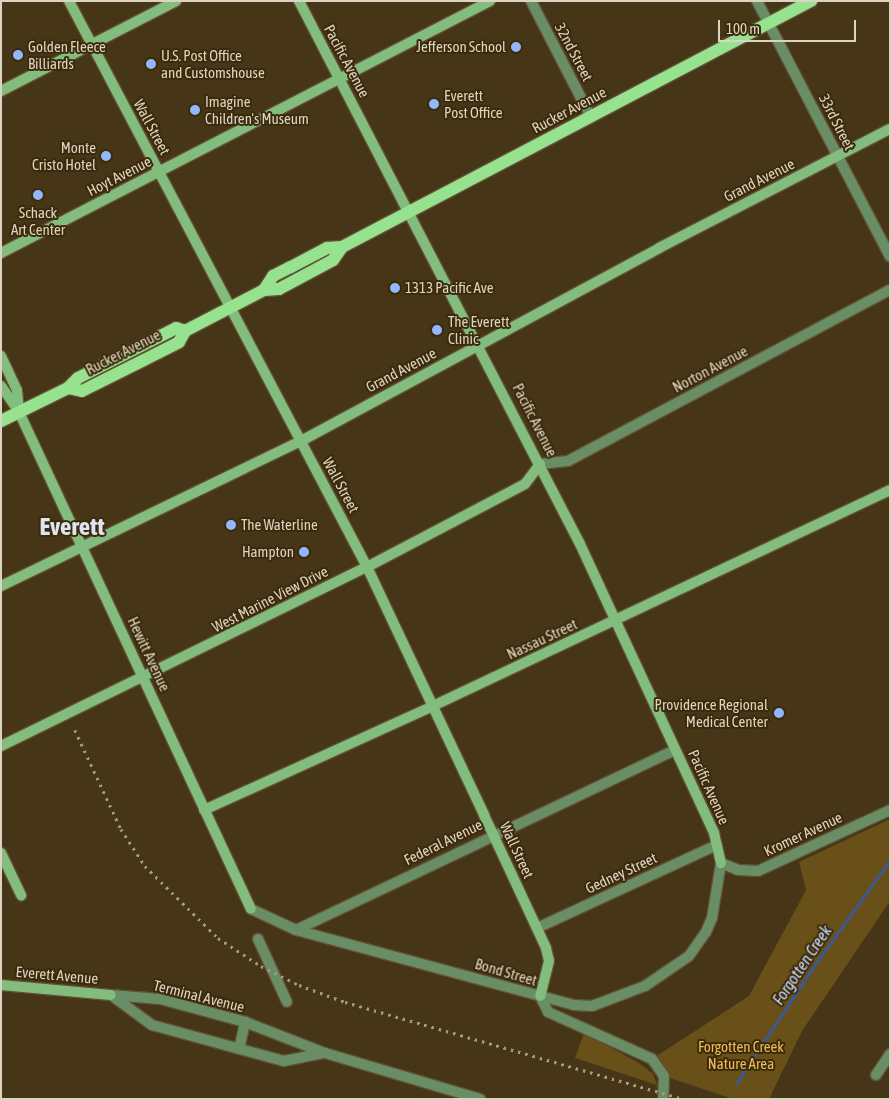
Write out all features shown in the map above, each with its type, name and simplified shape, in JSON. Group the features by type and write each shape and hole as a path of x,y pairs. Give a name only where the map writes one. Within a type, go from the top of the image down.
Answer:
{"main road":[{"name":"Rucker Avenue","path":"1,421 68,388 82,391 179,342 185,331 264,290 273,276 327,248 342,247 811,1"}],"street":[{"name":"Wall Street","path":"69,1 367,567 537,928 548,961 540,996"},
{"path":"1,91 176,1"},
{"name":"Pacific Avenue","path":"299,1 540,464 616,621 675,750 717,845 721,863"},
{"name":"Hoyt Avenue","path":"1,253 340,80 490,1"},
{"name":"32nd Street","path":"530,1 591,117"},
{"name":"33rd Street","path":"757,1 890,257"},
{"name":"Grand Avenue","path":"1,586 301,441 479,345 890,129"},
{"name":"Norton Avenue","path":"540,464 568,461 890,290"},
{"name":"Hewitt Avenue","path":"1,356 16,391 19,412"},
{"name":"Hewitt Avenue","path":"1,386 19,412 251,910 296,930"},
{"name":"West Marine View Drive","path":"1,746 144,679 367,567 526,484 540,464"},
{"name":"Nassau Street","path":"204,810 432,707 890,490"},
{"name":"Federal Avenue","path":"296,930 493,834 675,750"},
{"name":"Kromer Avenue","path":"721,863 738,870 758,871 890,810"},
{"name":"Gedney Street","path":"537,928 717,845"},
{"path":"1,853 21,895"},
{"path":"540,996 592,1006 621,998 669,972 689,956 706,932 716,902 721,863"},
{"name":"Bond Street","path":"296,930 540,996 548,1012 652,1059 664,1076 663,1099"},
{"path":"258,939 287,1002"},
{"name":"Everett Avenue","path":"1,985 111,995"},
{"name":"Terminal Avenue","path":"111,995 160,999 245,1022 325,1053 480,1099"},
{"name":"Terminal Avenue","path":"111,995 152,1024 239,1049 284,1061 325,1053"},
{"path":"239,1049 245,1022"},
{"path":"876,1075 890,1054"}],"green space":[{"name":"Forgotten Creek Nature Area","path":"890,819 890,901 802,1031 769,1099 733,1099 664,1076 652,1059 749,996 806,890 799,862"},
{"path":"584,1033 639,1063 653,1074 657,1085 575,1058"}],"waterway":[{"name":"Forgotten Creek","path":"736,1084 814,966 890,860"}],"railway":[{"path":"75,730 121,829 145,866 218,938 261,966 299,985 345,1002 684,1099"}],"place":[{"name":"Jefferson School","path":"516,47"},
{"name":"Golden Fleece Billiards","path":"18,55"},
{"name":"U.S. Post Office and Customshouse","path":"151,64"},
{"name":"Everett Post Office","path":"434,104"},
{"name":"Imagine Children's Museum","path":"195,110"},
{"name":"Monte Cristo Hotel","path":"106,156"},
{"name":"Schack Art Center","path":"38,195"},
{"name":"1313 Pacific Ave","path":"395,288"},
{"name":"The Everett Clinic","path":"437,330"},
{"name":"The Waterline","path":"231,525"},
{"name":"Hampton","path":"304,552"},
{"name":"Providence Regional Medical Center","path":"779,713"}],"district":[{"name":"Everett","path":"72,526"}]}
